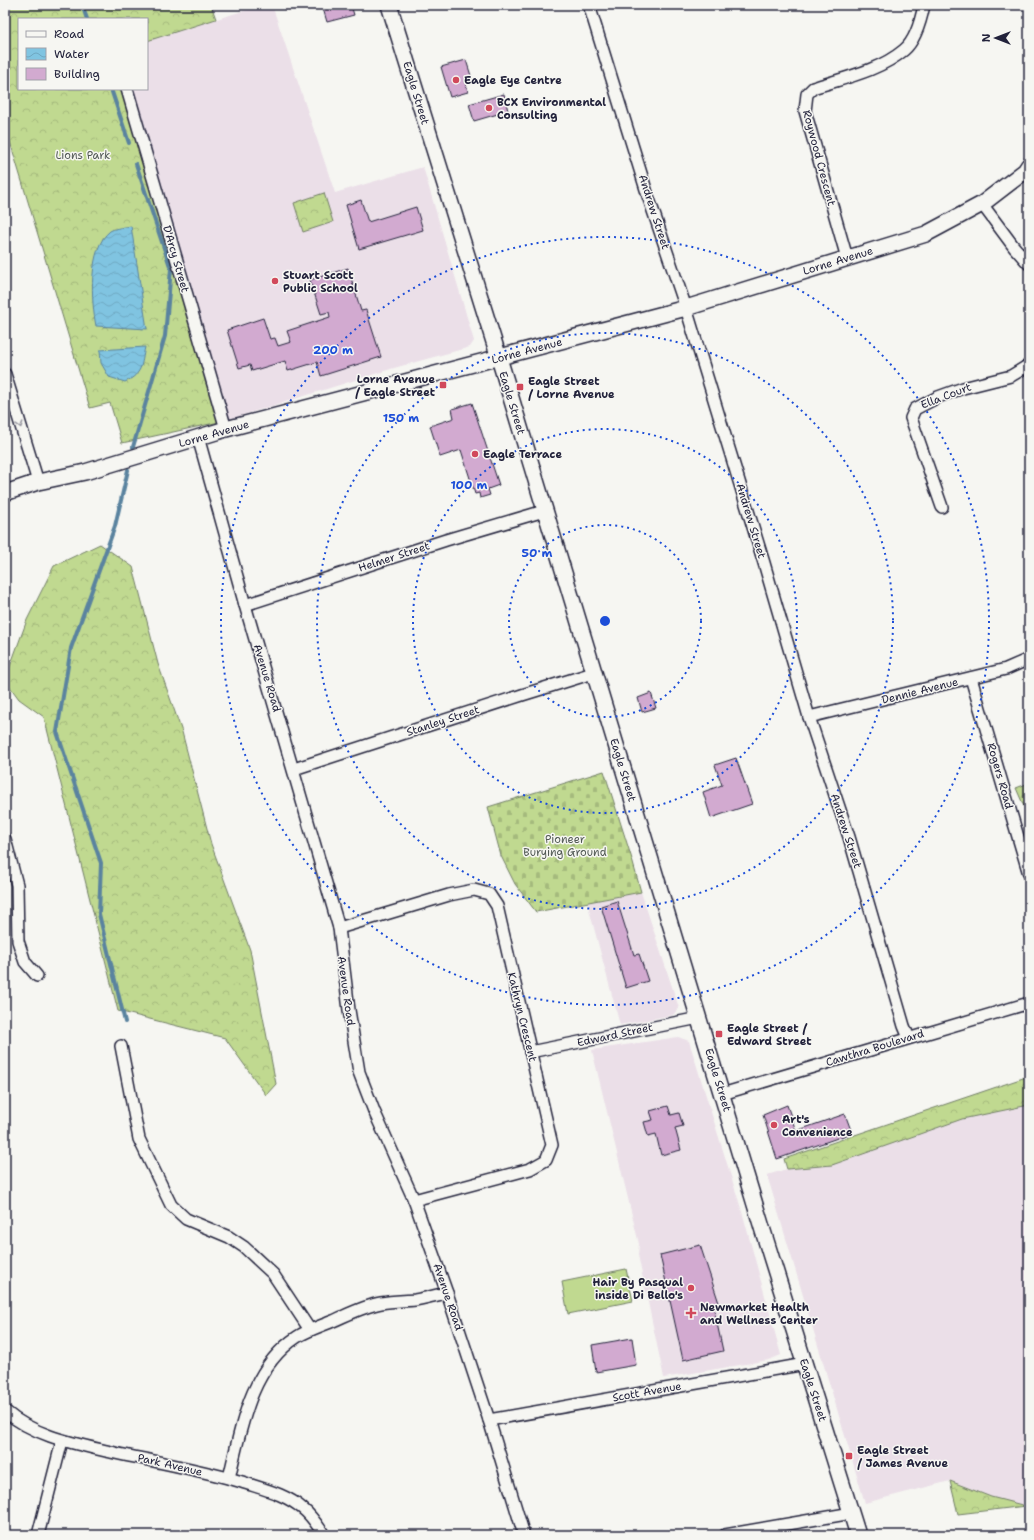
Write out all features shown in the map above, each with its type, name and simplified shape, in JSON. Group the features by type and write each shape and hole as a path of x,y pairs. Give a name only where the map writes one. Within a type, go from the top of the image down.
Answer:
{"main road":[{"name":"Eagle Street","path":"389,5 499,358 593,673 858,1535"},
{"name":"Lorne Avenue","path":"5,493 38,482 85,472 226,429 686,308 926,234 982,204 1025,171 1029,165"}],"street":[{"name":"Andrew Street","path":"589,5 648,196 686,308 766,570 809,718 849,837 904,1026 909,1038"},
{"name":"Roywood Crescent","path":"847,258 805,111 807,94 813,88 883,64 904,49 916,30 924,5"},
{"name":"D'Arcy Street","path":"127,90 226,429"},
{"path":"982,204 1014,247 1029,264"},
{"name":"Ella Court","path":"942,507 911,418 915,408 963,388 1012,376 1029,364"},
{"path":"5,374 38,482"},
{"name":"Avenue Road","path":"198,437 339,928 347,995 359,1072 374,1111 414,1200 447,1292 489,1420 524,1535"},
{"name":"Helmer Street","path":"245,605 446,540 544,511"},
{"name":"Dennie Avenue","path":"809,718 1006,669 1029,659"},
{"name":"Stanley Street","path":"294,769 514,697 593,673"},
{"name":"Rogers Road","path":"971,678 1029,874"},
{"path":"5,839 8,869 17,885 18,941 25,962 37,976"},
{"name":"Kathryn Crescent","path":"339,928 449,895 474,890 489,894 497,906 552,1145 546,1160 530,1169 414,1200"},
{"name":"Cawthra Boulevard","path":"722,1094 1029,1003"},
{"name":"Edward Street","path":"530,1052 699,1018"},
{"path":"122,1046 139,1139 170,1205 186,1218 229,1236 244,1246 273,1274 310,1330"},
{"path":"229,1478 243,1415 259,1379 269,1362 283,1349 296,1338 310,1330 362,1308 382,1303 414,1300 447,1292"},
{"name":"Scott Avenue","path":"489,1420 805,1364"},
{"name":"Park Avenue","path":"5,1411 21,1423 62,1441 229,1478 271,1491 288,1499 303,1509 314,1520 324,1535"},
{"path":"38,1535 62,1441"},
{"path":"725,1535 852,1513"}],"shaded area":[{"name":"Stuart Scott Public School","path":"262,5 272,5 335,193 423,167 474,341 470,347 394,368 224,421 133,90 148,90 148,41"},
{"path":"641,892 679,1008 673,1015 620,1025 587,902"},
{"path":"678,1037 689,1041 743,1215 781,1355 769,1360 664,1378 638,1255 639,1244 592,1050"},
{"path":"1029,1105 1029,1505 995,1509 991,1497 950,1481 865,1503 767,1175 787,1169 832,1165 962,1119"}],"green space":[{"name":"Lions Park","path":"5,5 211,5 216,19 148,41 148,18 18,18 18,90 133,90 224,421 122,443 110,403 90,408 5,125"},
{"path":"324,193 333,222 303,232 294,203"},
{"path":"100,544 133,567 158,664 182,732 211,844 250,950 276,1084 266,1095 225,1038 118,1011 44,717 19,699 5,680 27,620 54,566"},
{"name":"Pioneer Burying Ground","path":"604,771 641,892 536,912 515,884 501,856 488,807"},
{"path":"1029,783 1029,810 1026,811 1016,788"},
{"path":"1029,1076 1029,1105 962,1119 832,1165 787,1169 784,1159"},
{"path":"626,1269 633,1301 568,1314 562,1282"},
{"path":"950,1481 991,1497 1026,1506 958,1514"}],"water":[{"path":"131,226 147,329 96,326 92,289 98,250 103,239 110,231"},
{"path":"145,347 142,364 138,372 131,379 125,382 109,377 101,363 100,350"}],"building":[{"path":"322,5 351,5 354,15 327,22"},
{"name":"Eagle Eye Centre","path":"466,60 472,79 465,80 468,92 450,97 441,67"},
{"name":"BCX Environmental Consulting","path":"504,94 508,111 474,121 469,104"},
{"path":"361,200 368,222 416,207 423,230 359,249 346,205"},
{"path":"348,268 361,311 366,310 381,357 321,376 317,362 288,371 285,361 252,371 250,365 239,368 227,330 263,318 270,339 275,338 278,346 291,342 287,331 330,317 329,312 321,314 310,280"},
{"name":"Eagle Terrace","path":"472,403 499,485 488,489 490,495 480,498 479,493 475,494 461,450 440,457 430,426 454,418 452,409"},
{"path":"651,693 656,708 642,712 638,698"},
{"path":"736,758 752,804 711,818 703,792 722,785 715,765"},
{"path":"617,901 634,955 639,954 648,981 626,988 601,906"},
{"path":"787,1105 796,1131 845,1114 852,1133 777,1159 763,1115"},
{"path":"668,1106 671,1115 679,1113 683,1126 675,1128 681,1150 661,1155 656,1134 648,1136 644,1122 653,1120 650,1111"},
{"path":"700,1245 719,1303 713,1305 723,1351 683,1360 660,1255"},
{"path":"632,1338 636,1365 596,1372 592,1345"}],"waterway":[{"path":"82,5 87,18"},
{"path":"111,90 129,143"},
{"path":"133,447 165,336 171,269 136,164"},
{"path":"125,1022 99,914 101,863 57,732 71,648 115,526 128,470"}],"place":[{"name":"Eagle Eye Centre","path":"456,80"},
{"name":"BCX Environmental Consulting","path":"489,108"},
{"name":"Stuart Scott Public School","path":"275,281"},
{"name":"Lorne Avenue / Eagle Street","path":"443,385"},
{"name":"Eagle Street / Lorne Avenue","path":"520,387"},
{"name":"Eagle Terrace","path":"475,454"},
{"name":"Eagle Street / Edward Street","path":"719,1034"},
{"name":"Art's Convenience","path":"774,1125"},
{"name":"Hair By Pasqual inside Di Bello's","path":"691,1288"},
{"name":"Newmarket Health and Wellness Center","path":"691,1313"},
{"name":"Eagle Street / James Avenue","path":"849,1456"}]}
